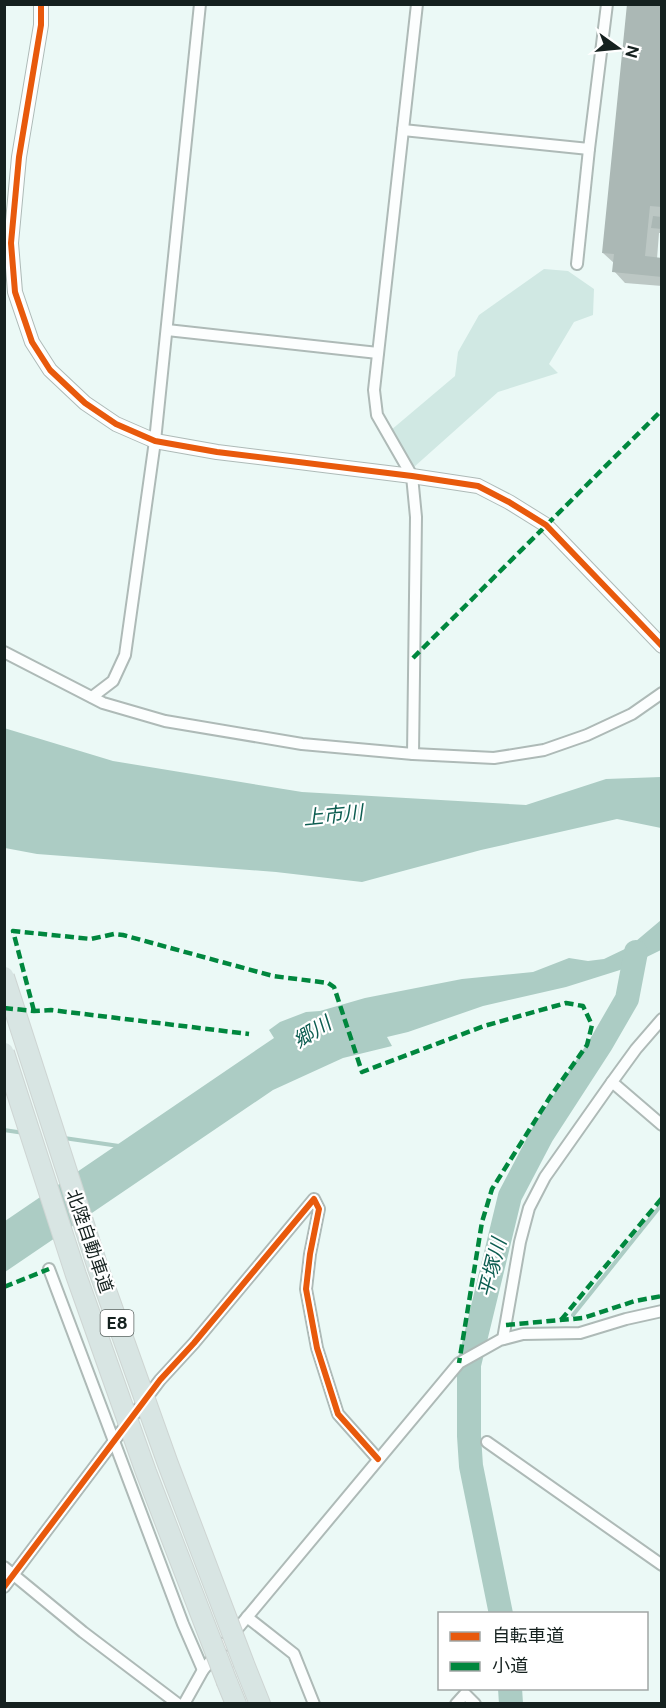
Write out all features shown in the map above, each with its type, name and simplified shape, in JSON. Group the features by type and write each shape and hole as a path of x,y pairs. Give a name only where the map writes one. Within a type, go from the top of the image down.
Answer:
{"highway":[{"name":"北陸自動車道","path":"4,977 98,1268 168,1464 260,1704"},
{"name":"北陸自動車道","path":"4,1053 76,1275 146,1472 236,1704"}],"street":[{"path":"41,4 41,25 19,157 11,243 15,292 33,342 50,370 85,403 116,424 155,441 217,452 478,486 509,501 546,525 662,646"},
{"path":"92,697 113,681 125,655 155,441 200,4"},
{"path":"413,754 416,517 412,476 377,415 374,390 417,4"},
{"path":"577,264 607,4"},
{"path":"403,130 589,149"},
{"path":"167,330 378,353"},
{"path":"4,652 103,702 165,721 302,744 413,754 494,758 544,750 587,735 632,714 662,693"},
{"path":"500,1341 529,1208 545,1178 612,1082 636,1048 662,1019"},
{"path":"612,1082 662,1125"},
{"path":"4,1587 9,1571 160,1380 194,1343 314,1199 319,1209 306,1289 317,1348 338,1414 378,1460"},
{"path":"49,1269 183,1624 203,1670"},
{"path":"184,1704 203,1670 459,1363 500,1341 523,1334 580,1333 662,1311"},
{"path":"487,1442 662,1565"},
{"path":"9,1571 83,1632 178,1704"},
{"path":"247,1617 294,1654 314,1704"},
{"path":"456,1704 465,1694 475,1704"}],"shaded area":[{"path":"544,269 568,271 594,289 593,315 574,322 549,364 558,373 498,392 414,467 402,467 384,436 455,376 458,352 479,315"}],"water":[{"name":"上市川","path":"4,728 113,761 302,792 526,805 606,779 661,777 661,828 617,819 481,850 362,882 276,872 37,854 5,848"},
{"name":"郷川","path":"661,920 661,950 620,970 566,987 483,1006 387,1037 392,1046 343,1058 273,1090 5,1272 5,1221 274,1038 269,1030 280,1022 306,1012 320,1011 365,998 462,979 533,972 569,958 588,961 604,959 629,947"}],"building":[{"path":"627,4 662,4 662,207 650,206 645,256 662,258 662,277 612,272 614,254 602,253"},
{"path":"653,216 662,217 662,229 651,228"}],"waterway":[{"name":"平塚川","path":"501,1612 471,1466 469,1365 510,1196 542,1135 601,1044 627,999 636,952"},
{"path":"4,1130 24,1133"},
{"path":"64,1138 119,1146"},
{"path":"573,1315 662,1204"},
{"name":"平塚川","path":"510,1690 511,1704"}],"marked path":[{"path":"413,658 662,410"},
{"path":"34,1011 13,931 91,939 114,934 123,935 273,976 328,983 334,987 362,1072 484,1026 566,1003 583,1006 592,1025 587,1045 550,1097 492,1189 482,1222 459,1363"},
{"path":"4,1008 51,1010 249,1034"},
{"path":"561,1320 662,1198"},
{"path":"4,1287 49,1269"},
{"path":"506,1325 583,1318 635,1301 662,1296"}],"cycle path":[{"path":"41,4 41,25 19,157 11,243 15,292 32,342 50,370 85,403 116,424 155,441 217,452 478,486 546,525 662,646"},
{"path":"4,1587 160,1380 194,1343 314,1199 319,1209 306,1289 317,1348 338,1414 378,1459"}]}
